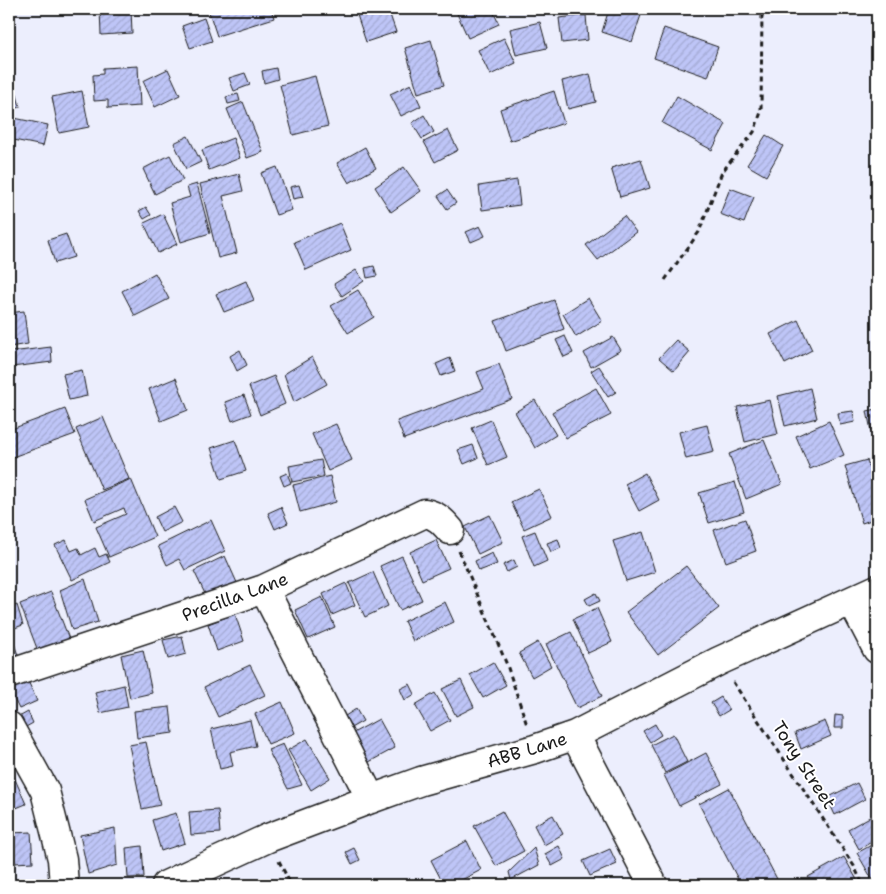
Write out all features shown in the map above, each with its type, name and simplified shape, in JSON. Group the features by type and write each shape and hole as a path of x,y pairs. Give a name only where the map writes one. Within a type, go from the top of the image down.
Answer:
{"street":[{"name":"Precilla Lane","path":"9,674 264,589 425,513 432,514 441,520 450,530"},
{"path":"264,589 371,799"},
{"name":"ABB Lane","path":"166,885 268,838 371,799 421,781 535,749 575,735 720,661 877,589"},
{"path":"852,601 877,649"},
{"path":"9,726 18,762 45,791 62,859 64,885"},
{"path":"575,735 653,885"}],"path":[{"path":"665,280 699,232 722,172 754,132 761,112 762,9"},
{"path":"450,530 507,665 535,749"},
{"name":"Tony Street","path":"720,661 854,866 863,885"}],"building":[{"path":"100,9 131,9 132,33 101,35"},
{"path":"208,9 271,9 274,18 217,36"},
{"path":"355,9 388,9 396,32 366,42"},
{"path":"455,9 492,9 499,24 468,38"},
{"path":"491,9 511,9 492,13"},
{"path":"609,9 622,9 641,15 632,42 602,32"},
{"path":"647,9 659,9 653,15"},
{"path":"586,15 588,40 562,43 559,18"},
{"path":"204,18 212,41 190,48 182,26"},
{"path":"540,22 547,48 516,55 510,29"},
{"path":"664,28 718,47 708,77 654,58"},
{"path":"504,38 516,63 490,75 478,50"},
{"path":"431,40 444,85 418,93 405,48"},
{"path":"138,66 140,106 108,108 108,100 94,101 93,75 103,74 103,68"},
{"path":"276,68 278,79 264,83 262,71"},
{"path":"168,69 180,95 155,107 143,81"},
{"path":"245,73 250,85 234,91 229,78"},
{"path":"590,74 596,102 568,109 562,81"},
{"path":"315,76 328,126 293,135 280,85"},
{"path":"13,79 20,107 9,110 9,80"},
{"path":"411,84 421,106 401,116 390,94"},
{"path":"82,91 89,127 59,133 52,97"},
{"path":"554,91 564,123 510,141 500,109"},
{"path":"238,94 240,101 228,104 226,97"},
{"path":"677,96 726,124 712,150 662,123"},
{"path":"243,102 263,152 247,158 227,109"},
{"path":"424,115 434,132 422,139 412,123"},
{"path":"14,118 48,125 43,146 9,139"},
{"path":"448,130 458,150 435,162 424,142"},
{"path":"766,135 783,146 766,176 747,165"},
{"path":"188,136 201,162 186,169 174,143"},
{"path":"233,138 240,158 209,170 202,150"},
{"path":"365,147 376,168 349,183 337,163"},
{"path":"170,155 183,180 155,194 143,169"},
{"path":"641,159 650,188 620,197 611,168"},
{"path":"277,167 292,210 276,215 261,173"},
{"path":"404,167 421,191 391,212 375,187"},
{"path":"239,174 243,191 223,196 237,253 218,258 200,184"},
{"path":"517,180 520,205 482,210 479,186"},
{"path":"197,184 210,233 181,242 170,203 190,197 187,187"},
{"path":"299,185 303,197 293,199 290,187"},
{"path":"730,188 754,197 744,223 720,214"},
{"path":"447,190 456,203 447,209 438,196"},
{"path":"146,207 151,215 144,219 139,211"},
{"path":"163,214 177,244 158,253 144,223"},
{"path":"624,216 636,232 598,260 586,245"},
{"path":"340,223 351,250 306,270 294,242"},
{"path":"480,226 485,236 471,242 466,232"},
{"path":"66,234 74,257 55,263 48,240"},
{"path":"374,266 377,276 367,278 365,268"},
{"path":"356,270 364,281 342,296 334,284"},
{"path":"155,273 169,299 135,316 122,291"},
{"path":"246,281 254,300 224,312 216,294"},
{"path":"358,290 374,317 348,333 331,306"},
{"path":"588,298 602,321 576,337 563,314"},
{"path":"554,300 564,329 506,351 495,321"},
{"path":"24,311 28,344 9,347 9,313"},
{"path":"798,320 812,350 785,364 770,334"},
{"path":"565,336 573,353 564,357 556,340"},
{"path":"613,337 621,350 591,367 584,353"},
{"path":"676,340 690,352 674,371 659,358"},
{"path":"51,347 52,362 12,367 11,352"},
{"path":"240,350 247,365 237,371 230,356"},
{"path":"312,357 327,384 294,402 284,374"},
{"path":"450,358 455,371 441,376 436,364"},
{"path":"499,364 512,399 404,439 397,421 484,389 477,372"},
{"path":"599,366 616,392 608,397 591,371"},
{"path":"82,370 87,396 69,400 63,374"},
{"path":"274,376 285,404 260,415 249,386"},
{"path":"176,378 188,410 161,421 149,389"},
{"path":"596,388 611,415 566,438 552,412"},
{"path":"810,388 817,418 785,426 778,396"},
{"path":"244,395 251,414 232,421 225,402"},
{"path":"535,400 556,435 535,448 515,412"},
{"path":"770,400 778,434 745,442 737,407"},
{"path":"65,409 75,434 10,458 9,430"},
{"path":"877,409 877,460 867,411"},
{"path":"853,411 855,422 840,425 838,413"},
{"path":"103,417 129,479 102,490 76,429"},
{"path":"491,420 507,457 488,465 472,428"},
{"path":"829,421 844,455 810,469 796,436"},
{"path":"336,424 352,460 328,471 312,434"},
{"path":"707,425 714,452 686,459 679,432"},
{"path":"235,440 246,471 221,479 211,448"},
{"path":"764,440 782,484 746,499 729,454"},
{"path":"473,445 478,458 464,464 458,450"},
{"path":"321,460 324,476 292,482 289,466"},
{"path":"867,460 877,495 877,518 862,523 845,466"},
{"path":"287,473 291,483 284,486 280,476"},
{"path":"645,473 659,500 639,511 625,484"},
{"path":"330,476 336,502 300,512 293,485"},
{"path":"131,479 155,537 109,557 96,527 126,514 124,508 94,521 85,499"},
{"path":"735,482 744,512 709,523 699,493"},
{"path":"539,489 552,516 524,529 511,502"},
{"path":"174,507 182,522 162,532 155,517"},
{"path":"281,507 288,523 275,529 268,513"},
{"path":"490,515 503,542 478,554 465,527"},
{"path":"745,519 756,551 726,562 714,530"},
{"path":"211,520 225,551 185,570 179,559 167,565 158,546"},
{"path":"535,531 547,561 534,567 522,536"},
{"path":"643,532 655,572 626,581 613,541"},
{"path":"558,539 561,548 551,552 547,543"},
{"path":"66,540 71,551 78,548 81,555 95,548 99,557 106,554 110,562 72,580 55,545"},
{"path":"436,540 449,568 422,580 410,552"},
{"path":"492,553 497,564 479,571 475,561"},
{"path":"225,556 238,585 208,600 194,571"},
{"path":"402,556 422,600 400,610 380,566"},
{"path":"514,560 517,567 507,572 503,565"},
{"path":"686,566 719,608 658,655 626,612"},
{"path":"373,572 388,606 365,617 349,583"},
{"path":"85,579 98,622 72,630 60,590"},
{"path":"346,583 355,605 332,615 323,594"},
{"path":"9,586 13,599 9,601"},
{"path":"51,592 69,639 38,651 20,604"},
{"path":"596,593 600,601 589,606 585,599"},
{"path":"322,597 335,627 308,639 295,610"},
{"path":"445,602 454,622 413,641 404,621"},
{"path":"17,605 23,625 12,629 9,620 9,608"},
{"path":"597,608 612,642 588,653 573,619"},
{"path":"235,614 244,641 217,651 208,624"},
{"path":"9,629 18,655 9,659"},
{"path":"571,632 602,696 577,708 546,644"},
{"path":"182,636 186,654 168,659 163,640"},
{"path":"538,642 551,666 532,677 519,653"},
{"path":"143,650 152,693 130,698 121,655"},
{"path":"493,662 506,685 483,698 470,675"},
{"path":"250,665 265,695 218,717 204,687"},
{"path":"461,680 474,707 456,716 442,689"},
{"path":"28,681 37,701 19,709 9,689"},
{"path":"410,684 415,694 405,700 400,689"},
{"path":"124,685 128,707 100,713 95,692"},
{"path":"435,693 450,720 430,731 415,705"},
{"path":"721,697 729,710 719,716 711,703"},
{"path":"282,702 295,733 268,744 255,714"},
{"path":"170,707 173,733 137,738 134,711"},
{"path":"356,709 363,721 349,729 342,718"},
{"path":"28,712 33,723 24,728 19,717"},
{"path":"835,715 843,716 843,728 834,728"},
{"path":"379,719 395,748 369,762 353,733"},
{"path":"250,720 256,746 230,752 233,766 220,769 211,729"},
{"path":"825,721 831,736 801,749 795,733"},
{"path":"655,724 661,735 650,742 643,731"},
{"path":"673,734 687,762 665,773 651,745"},
{"path":"307,739 330,778 311,790 288,750"},
{"path":"146,742 160,805 142,809 129,745"},
{"path":"283,744 302,785 288,789 268,750"},
{"path":"706,753 722,784 679,806 664,775"},
{"path":"14,777 26,804 9,811 9,779"},
{"path":"857,783 865,799 835,815 827,798"},
{"path":"729,788 777,879 766,885 741,885 699,804"},
{"path":"218,810 220,833 191,835 189,812"},
{"path":"502,811 524,851 496,866 474,826"},
{"path":"176,813 185,843 161,851 152,820"},
{"path":"877,813 877,839 859,849 848,829"},
{"path":"553,815 563,834 544,845 534,825"},
{"path":"115,828 117,865 88,874 80,835"},
{"path":"31,832 33,862 14,863 12,833"},
{"path":"467,841 481,870 452,885 444,885 431,860"},
{"path":"877,842 877,877 872,879 857,853"},
{"path":"142,846 144,877 128,878 126,848"},
{"path":"559,846 565,859 552,866 545,854"},
{"path":"354,848 360,860 352,864 346,852"},
{"path":"534,848 539,865 511,880 509,872"},
{"path":"610,849 617,864 590,876 583,861"},
{"path":"844,857 860,885 813,885 808,877"},
{"path":"367,880 368,885 347,885"},
{"path":"805,880 809,885 796,885"},
{"path":"16,881 17,885 9,885 9,883"}]}
